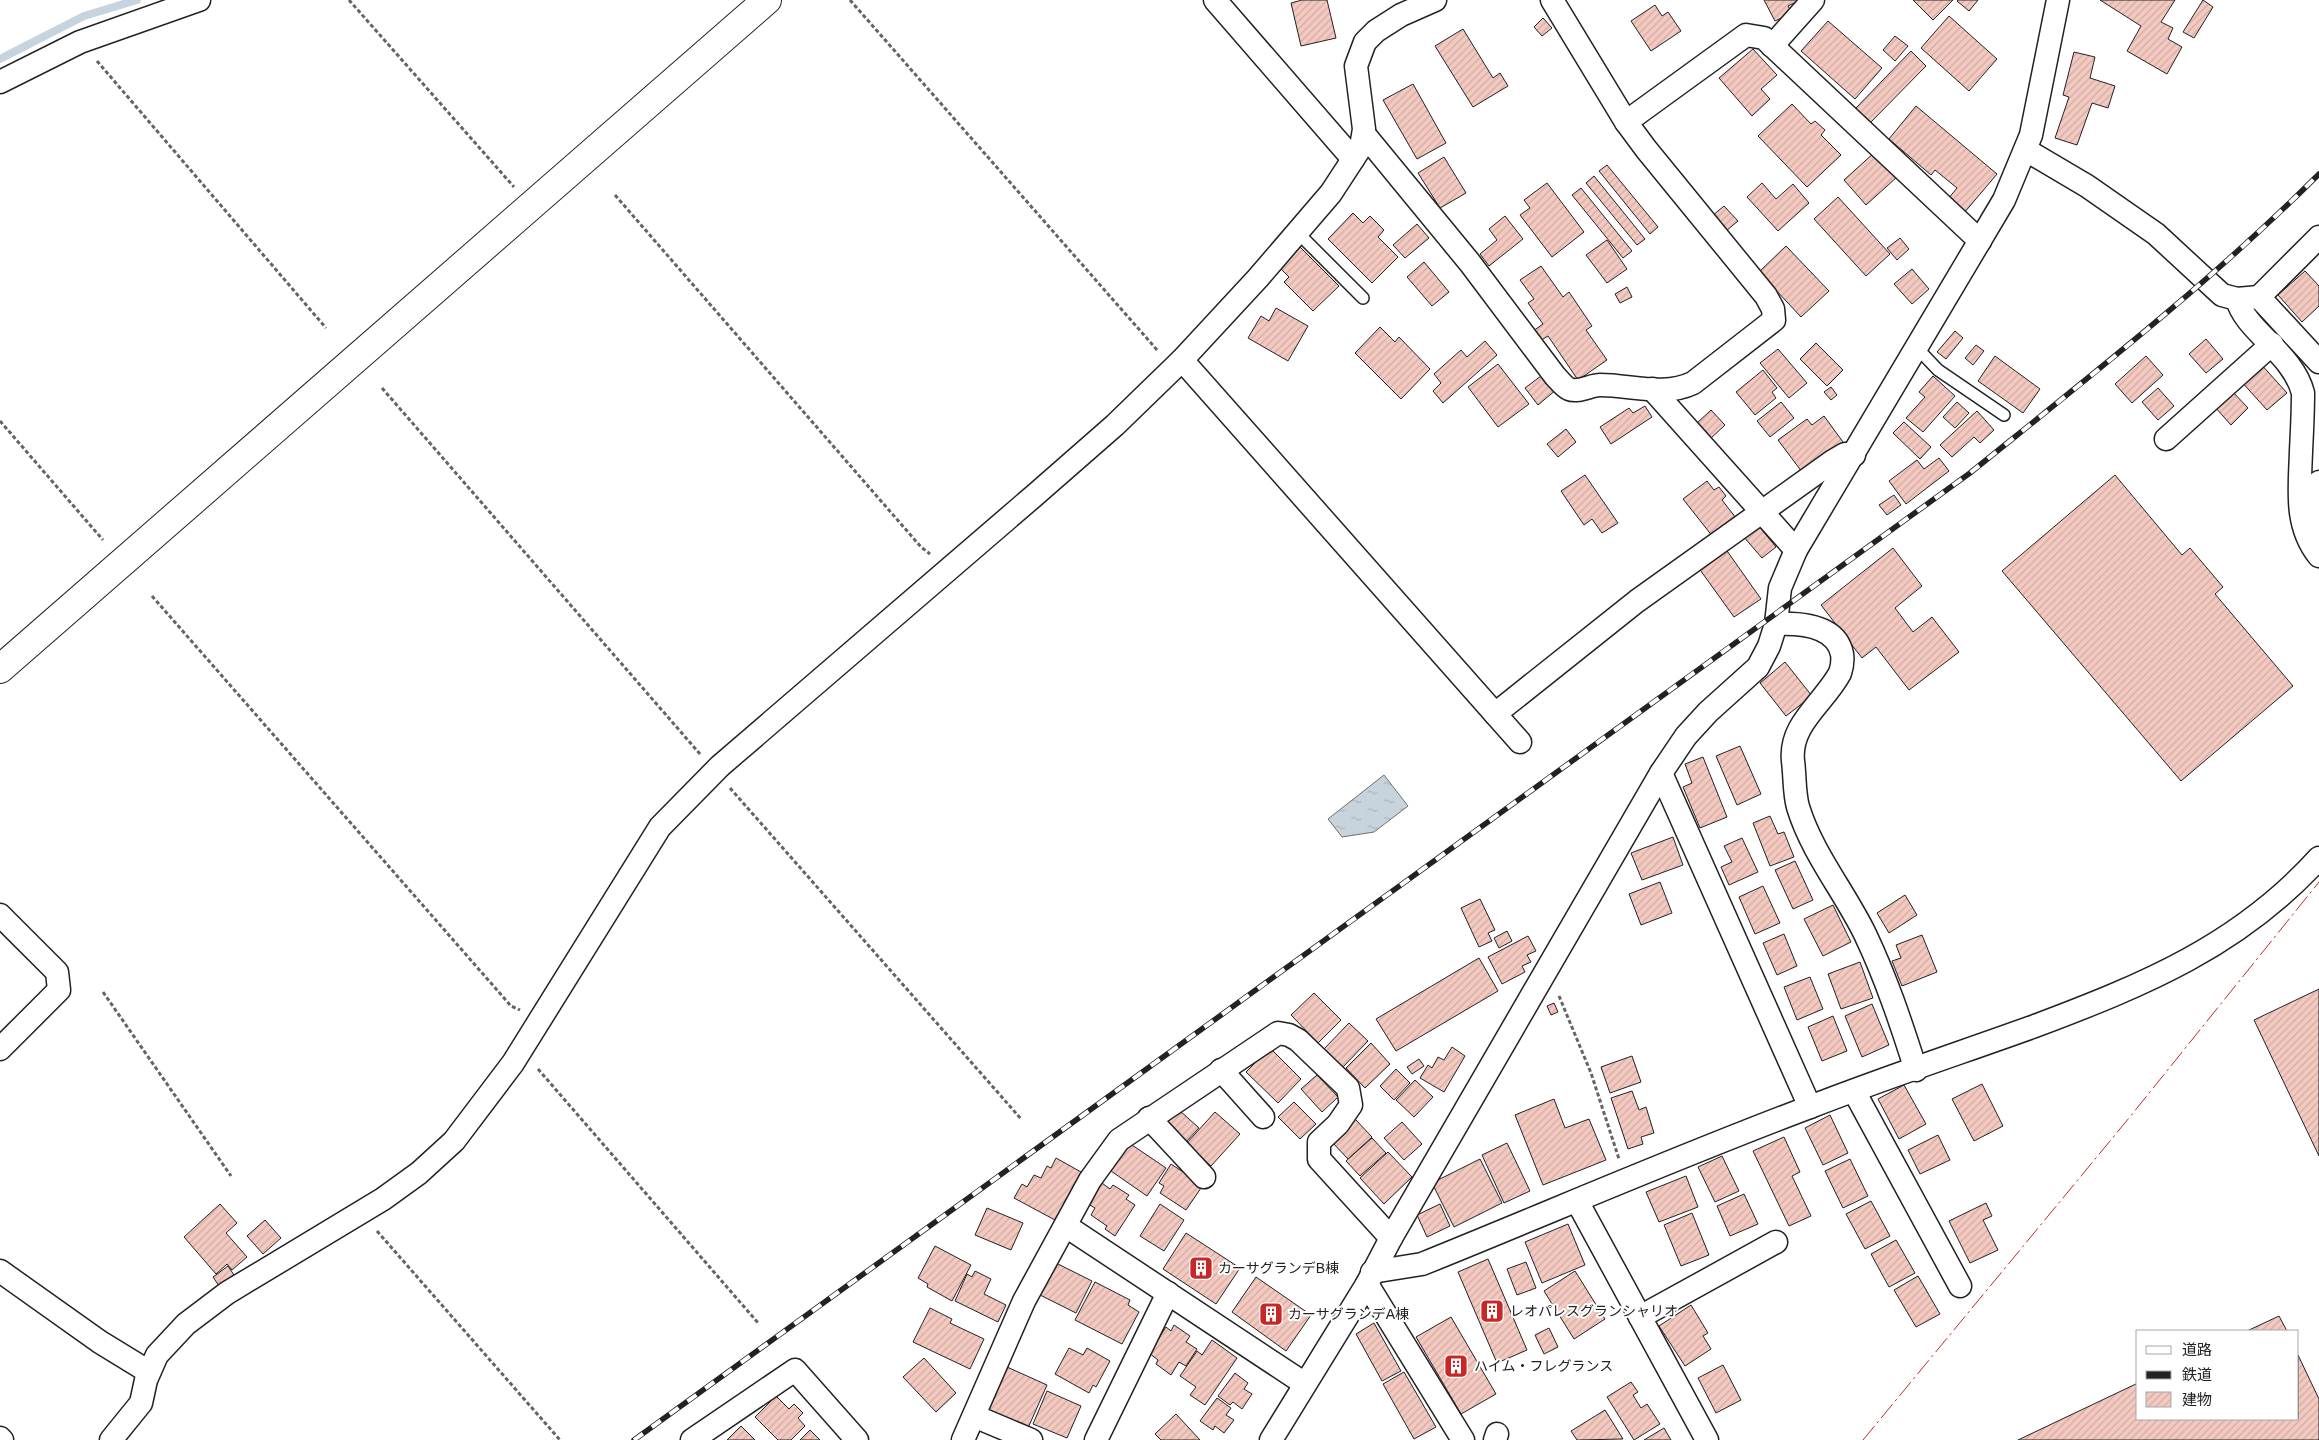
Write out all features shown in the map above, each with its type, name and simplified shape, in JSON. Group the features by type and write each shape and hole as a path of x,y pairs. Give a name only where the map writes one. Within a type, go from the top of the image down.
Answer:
{"street":[{"path":"0,82 80,42 199,0"},
{"path":"0,669 767,0"},
{"path":"1215,0 1353,159"},
{"path":"111,1440 141,1403 157,1355 186,1324 228,1293 360,1212 419,1172 454,1141 521,1050 660,827 715,771 951,569 1115,425 1178,364 1331,193 1361,147 1364,134 1356,66 1365,42 1376,31 1401,15 1435,0"},
{"path":"1364,134 1470,263 1562,384 1570,390 1601,385 1682,389 1693,383 1774,320 1773,308 1766,296 1626,122 1552,0"},
{"path":"1772,46 1813,0"},
{"path":"1271,1440 1370,1278 1391,1238 1661,773 1686,736 1708,712 1758,667 1769,646 1776,624 1780,588 1796,550 2004,200 2026,150 2058,0"},
{"path":"1626,122 1746,35 1764,38 1980,241"},
{"path":"2026,150 2087,186 2156,234 2222,295 2248,298 2319,362"},
{"path":"2319,237 2248,298 2242,311 2298,375 2303,393 2298,500 2304,527 2311,544 2319,556"},
{"path":"2166,439 2272,344"},
{"path":"1178,364 1520,742"},
{"path":"1652,389 1796,550"},
{"path":"1495,714 1637,601 1761,511 1840,457 1850,453 1854,455"},
{"path":"2319,482 2315,510 2319,525"},
{"path":"1776,624 1813,626 1833,637 1841,650 1843,660 1840,672 1797,734 1792,752 1798,805 1820,856 1864,932 1887,985 1916,1070"},
{"path":"1661,773 1810,1106"},
{"path":"1370,1278 1422,1264 1810,1106 1916,1070 2110,997 2176,968 2234,932 2271,906 2319,858"},
{"path":"0,915 57,972 59,990 0,1049"},
{"path":"963,1440 1024,1301 1090,1180 1119,1140 1149,1118 1278,1033 1289,1035 1298,1040 1348,1088 1351,1105 1338,1124 1319,1142 1319,1159 1391,1238"},
{"path":"1221,1070 1263,1117"},
{"path":"1854,1091 1960,1286"},
{"path":"1149,1118 1204,1177"},
{"path":"1577,1201 1707,1440"},
{"path":"1066,1226 1305,1384"},
{"path":"1640,1317 1776,1242"},
{"path":"0,1271 100,1342 150,1372"},
{"path":"1370,1278 1463,1440"},
{"path":"1096,1440 1168,1294"},
{"path":"692,1440 795,1370 857,1440"},
{"path":"974,1416 1031,1440"}],"lane":[{"path":"1297,232 1363,298"},
{"path":"1917,348 1938,370 2004,415"}],"path":[{"path":"349,0 531,206"},
{"path":"850,0 1178,364"},
{"path":"80,42 326,328"},
{"path":"615,195 921,547 951,569"},
{"path":"382,388 1022,1120"},
{"path":"0,421 103,540"},
{"path":"152,596 510,1006 541,1018"},
{"path":"1548,970 1591,1073 1626,1181"},
{"path":"103,992 230,1176"},
{"path":"521,1050 759,1324"},
{"path":"360,1212 560,1440"}],"water":[{"path":"1384,775 1408,806 1374,832 1342,837 1328,819"}],"building":[{"path":"1302,0 1327,0 1336,38 1301,46 1291,3"},
{"path":"1764,0 1800,0 1788,6 1792,13 1775,21"},
{"path":"1913,0 1953,0 1933,20"},
{"path":"1958,0 1978,0 1969,11"},
{"path":"2100,0 2175,0 2161,22 2173,28 2168,39 2182,47 2167,74 2127,51 2141,26"},
{"path":"2203,0 2213,7 2194,38 2183,32"},
{"path":"1655,5 1662,16 1668,12 1681,31 1651,51 1631,21"},
{"path":"1949,16 1997,59 1969,91 1921,48"},
{"path":"1543,18 1552,28 1542,36 1534,27"},
{"path":"1828,21 1882,68 1855,99 1801,51"},
{"path":"1463,29 1493,78 1500,73 1508,86 1473,107 1435,46"},
{"path":"1895,36 1908,46 1895,61 1883,50"},
{"path":"1753,49 1777,75 1761,89 1770,99 1752,116 1719,78"},
{"path":"1911,51 1926,66 1870,123 1855,109"},
{"path":"2074,52 2095,57 2090,78 2115,86 2108,108 2092,103 2077,145 2055,138 2069,97 2063,95"},
{"path":"1413,84 1446,143 1417,159 1383,100"},
{"path":"1792,104 1811,124 1815,121 1825,130 1821,135 1841,155 1807,187 1758,136"},
{"path":"1916,106 1997,174 1964,213 1948,199 1957,188 1935,170 1931,175 1889,139"},
{"path":"1875,152 1897,177 1866,205 1844,180"},
{"path":"1444,157 1466,193 1440,208 1418,173"},
{"path":"1607,165 1658,227 1650,234 1599,171"},
{"path":"1594,176 1645,239 1637,245 1586,183"},
{"path":"1547,183 1584,232 1552,257 1520,215 1530,208 1524,200"},
{"path":"1762,183 1776,199 1793,184 1809,203 1778,231 1747,197"},
{"path":"1581,188 1632,251 1623,258 1572,195"},
{"path":"1838,197 1890,254 1866,276 1814,219"},
{"path":"1724,206 1738,221 1726,231 1712,216"},
{"path":"1353,213 1363,223 1370,216 1384,230 1378,237 1398,257 1372,283 1328,239"},
{"path":"1505,216 1523,239 1489,266 1480,254 1497,240 1489,229"},
{"path":"1417,224 1429,238 1405,258 1393,245"},
{"path":"1900,238 1909,249 1897,260 1887,248"},
{"path":"1607,240 1627,269 1607,283 1586,255"},
{"path":"1299,246 1339,286 1313,311 1284,282 1289,277 1279,267"},
{"path":"1786,246 1829,291 1801,317 1759,272"},
{"path":"1424,262 1449,292 1432,306 1407,277"},
{"path":"1541,266 1563,297 1569,292 1592,326 1586,330 1607,360 1578,380 1548,336 1540,341 1533,331 1543,324 1528,303 1534,299 1520,280"},
{"path":"1912,269 1929,289 1912,304 1894,284"},
{"path":"2305,271 2319,286 2319,306 2302,322 2278,295"},
{"path":"1627,287 1632,297 1620,303 1615,294"},
{"path":"1276,308 1308,326 1288,361 1248,338 1261,316 1269,321"},
{"path":"1380,327 1395,342 1399,337 1430,369 1401,399 1355,353"},
{"path":"1955,331 1963,338 1946,359 1937,352"},
{"path":"2206,339 2223,359 2206,373 2189,354"},
{"path":"1485,341 1497,355 1443,403 1433,391 1441,383 1434,374 1461,350 1467,357"},
{"path":"1816,343 1843,370 1827,386 1800,359"},
{"path":"1976,345 1984,351 1973,365 1965,358"},
{"path":"1778,349 1807,383 1789,398 1760,363"},
{"path":"1995,356 2040,389 2023,413 1978,381"},
{"path":"2146,356 2163,375 2132,403 2115,384"},
{"path":"2259,362 2287,393 2267,410 2240,380"},
{"path":"1498,364 1529,404 1498,427 1468,387"},
{"path":"1763,370 1777,388 1772,392 1776,398 1755,415 1736,392"},
{"path":"1545,373 1557,389 1538,405 1525,388"},
{"path":"1933,376 1955,396 1923,432 1906,418 1925,397 1919,392"},
{"path":"1831,387 1837,395 1831,400 1824,392"},
{"path":"2158,388 2174,406 2158,420 2142,402"},
{"path":"2232,391 2248,408 2231,425 2215,407"},
{"path":"1781,402 1794,418 1770,437 1757,421"},
{"path":"1957,402 1969,413 1955,428 1943,417"},
{"path":"1645,406 1652,417 1611,444 1600,427 1629,408 1633,413"},
{"path":"1711,410 1725,425 1710,439 1696,424"},
{"path":"1977,411 1994,430 1980,443 1974,437 1952,457 1940,445"},
{"path":"1824,416 1843,442 1802,472 1778,440 1807,419 1812,425"},
{"path":"1904,422 1931,447 1920,459 1893,433"},
{"path":"1566,429 1576,442 1558,457 1547,444"},
{"path":"1939,458 1949,471 1906,504 1889,481 1917,460 1924,469"},
{"path":"1585,475 1618,523 1602,533 1592,519 1584,525 1561,491"},
{"path":"2115,475 2182,555 2190,548 2223,587 2215,594 2293,686 2181,781 2002,571"},
{"path":"1707,481 1714,490 1719,487 1726,496 1722,500 1736,518 1713,537 1683,499"},
{"path":"1894,495 1901,505 1887,515 1879,505"},
{"path":"1757,524 1776,547 1762,558 1743,536"},
{"path":"1725,548 1761,599 1734,617 1698,567"},
{"path":"1893,548 1922,586 1895,608 1913,632 1932,617 1959,652 1909,690 1876,647 1862,658 1821,605"},
{"path":"1785,662 1812,696 1786,716 1760,683"},
{"path":"1740,746 1761,794 1737,805 1716,756"},
{"path":"1703,757 1727,817 1700,828 1683,787 1692,783 1685,764"},
{"path":"1770,816 1778,834 1784,832 1794,857 1770,866 1753,823"},
{"path":"1673,837 1683,865 1642,880 1631,853"},
{"path":"1742,838 1758,872 1729,885 1721,867 1732,862 1724,846"},
{"path":"1795,861 1813,900 1793,909 1775,870"},
{"path":"1660,882 1672,913 1641,925 1629,894"},
{"path":"1763,886 1780,923 1755,934 1739,897"},
{"path":"1905,895 1917,915 1889,933 1877,913"},
{"path":"1480,899 1495,930 1488,933 1492,941 1479,947 1461,908"},
{"path":"1833,905 1851,942 1823,956 1804,919"},
{"path":"1507,931 1512,941 1499,948 1494,938"},
{"path":"1784,934 1797,966 1777,975 1763,943"},
{"path":"1922,935 1937,972 1902,986 1892,961 1901,958 1896,945"},
{"path":"1528,936 1536,951 1527,955 1531,962 1522,966 1525,972 1502,984 1488,957"},
{"path":"1479,958 1498,991 1396,1051 1376,1019"},
{"path":"1860,962 1873,998 1841,1009 1828,974"},
{"path":"1810,977 1823,1009 1797,1020 1784,987"},
{"path":"2319,989 2319,1156 2254,1020"},
{"path":"1314,993 1341,1020 1318,1043 1291,1015"},
{"path":"1554,1003 1558,1012 1551,1015 1547,1006"},
{"path":"1872,1004 1889,1045 1862,1057 1845,1016"},
{"path":"1833,1016 1847,1051 1822,1061 1808,1027"},
{"path":"1349,1023 1368,1041 1343,1067 1324,1049"},
{"path":"1371,1043 1390,1064 1365,1088 1346,1068"},
{"path":"1452,1047 1465,1056 1444,1092 1420,1078 1428,1065 1432,1068 1438,1057 1444,1060"},
{"path":"1270,1048 1301,1079 1278,1103 1246,1072"},
{"path":"1632,1056 1641,1082 1610,1093 1601,1067"},
{"path":"1419,1059 1424,1066 1412,1074 1407,1067"},
{"path":"1396,1069 1410,1083 1394,1100 1380,1086"},
{"path":"1317,1075 1338,1097 1322,1112 1301,1089"},
{"path":"1415,1080 1433,1097 1414,1117 1396,1100"},
{"path":"1982,1084 2003,1126 1974,1141 1952,1099"},
{"path":"1904,1085 1926,1124 1899,1139 1878,1099"},
{"path":"1632,1091 1639,1110 1646,1107 1654,1133 1641,1137 1643,1144 1628,1149 1611,1098"},
{"path":"1554,1099 1565,1128 1589,1119 1606,1160 1543,1185 1515,1115"},
{"path":"1294,1102 1316,1124 1300,1139 1278,1117"},
{"path":"1179,1110 1199,1128 1184,1144 1165,1125"},
{"path":"1215,1112 1240,1134 1211,1166 1186,1144"},
{"path":"1830,1115 1848,1153 1823,1165 1805,1128"},
{"path":"1355,1119 1372,1137 1348,1159 1331,1141"},
{"path":"1402,1122 1422,1144 1404,1160 1384,1138"},
{"path":"1938,1135 1950,1160 1920,1174 1908,1150"},
{"path":"1784,1137 1800,1172 1792,1176 1811,1216 1789,1226 1753,1151"},
{"path":"1372,1138 1386,1153 1360,1176 1346,1161"},
{"path":"1129,1143 1166,1168 1147,1196 1111,1171"},
{"path":"1507,1143 1530,1191 1504,1203 1482,1155"},
{"path":"1388,1152 1412,1177 1384,1204 1360,1178"},
{"path":"1722,1156 1739,1191 1715,1202 1698,1167"},
{"path":"1056,1158 1081,1172 1055,1220 1014,1198 1022,1184 1027,1187 1034,1175 1041,1178 1047,1166 1051,1168"},
{"path":"1480,1159 1502,1203 1454,1227 1432,1183"},
{"path":"1850,1159 1868,1196 1843,1208 1825,1171"},
{"path":"1171,1164 1203,1185 1186,1210 1160,1193 1164,1186 1159,1183"},
{"path":"1686,1176 1698,1207 1659,1222 1646,1192"},
{"path":"1102,1183 1110,1189 1113,1185 1129,1195 1126,1199 1135,1205 1115,1236 1105,1229 1107,1226 1091,1215 1095,1208 1088,1204"},
{"path":"1744,1194 1758,1224 1730,1236 1717,1206"},
{"path":"1871,1201 1890,1236 1865,1249 1846,1214"},
{"path":"1986,1203 1992,1216 1983,1220 1998,1250 1970,1263 1949,1221"},
{"path":"220,1204 237,1223 226,1233 247,1257 232,1270 227,1264 216,1274 184,1237"},
{"path":"1160,1204 1184,1220 1164,1251 1140,1236"},
{"path":"1440,1204 1450,1226 1427,1237 1417,1215"},
{"path":"987,1208 1023,1223 1011,1250 975,1235"},
{"path":"1692,1213 1709,1255 1681,1266 1664,1225"},
{"path":"265,1220 281,1238 263,1254 247,1236"},
{"path":"1568,1224 1585,1265 1542,1283 1525,1242"},
{"name":"カーサグランデB棟","path":"1186,1233 1240,1268 1216,1304 1163,1269"},
{"path":"1896,1240 1915,1273 1889,1287 1871,1254"},
{"path":"935,1246 971,1265 952,1301 927,1287 928,1284 918,1278"},
{"name":"レオパレスグランシャリオ","path":"1488,1259 1527,1350 1497,1363 1458,1272"},
{"path":"1526,1262 1536,1288 1517,1295 1507,1269"},
{"path":"1056,1263 1092,1281 1076,1313 1040,1295"},
{"path":"228,1266 234,1275 219,1286 213,1277"},
{"path":"975,1271 991,1279 984,1294 1006,1305 998,1322 955,1301 967,1274 972,1277"},
{"path":"1575,1271 1605,1319 1574,1339 1544,1291"},
{"path":"1918,1276 1940,1314 1916,1327 1894,1290"},
{"name":"カーサグランデA棟","path":"1256,1277 1311,1315 1286,1351 1232,1312"},
{"path":"1095,1282 1130,1300 1128,1305 1139,1312 1122,1344 1075,1320"},
{"path":"1691,1305 1708,1333 1703,1336 1711,1349 1685,1366 1659,1326"},
{"path":"930,1308 952,1319 950,1323 984,1339 970,1369 913,1342"},
{"path":"2279,1316 2286,1330 2249,1330"},
{"name":"ハイム・フレグランス","path":"1451,1317 1496,1394 1461,1414 1416,1337"},
{"path":"1374,1323 1401,1371 1382,1381 1356,1334"},
{"path":"1174,1325 1190,1336 1186,1342 1197,1349 1186,1366 1179,1362 1171,1375 1156,1364 1158,1360 1149,1353 1166,1327 1171,1331"},
{"path":"1549,1328 1558,1347 1544,1354 1535,1335"},
{"path":"1212,1340 1237,1358 1205,1405 1190,1395 1196,1387 1180,1376 1197,1351 1202,1355"},
{"path":"1069,1348 1083,1355 1087,1348 1110,1361 1096,1387 1093,1385 1089,1393 1055,1374"},
{"path":"2299,1357 2319,1399 2319,1440 2018,1440 2136,1384 2136,1420 2299,1420"},
{"path":"924,1358 956,1393 936,1412 903,1377"},
{"path":"1723,1365 1741,1400 1716,1413 1698,1378"},
{"path":"1007,1367 1047,1385 1028,1428 988,1410"},
{"path":"1404,1372 1436,1427 1414,1439 1383,1384"},
{"path":"1235,1373 1248,1383 1244,1389 1252,1394 1242,1409 1233,1402 1230,1405 1218,1396"},
{"path":"1631,1382 1638,1392 1633,1395 1641,1408 1647,1404 1660,1424 1634,1440 1607,1397"},
{"path":"1047,1391 1081,1406 1067,1438 1033,1424"},
{"path":"776,1396 789,1409 794,1404 803,1413 798,1418 805,1426 791,1440 778,1440 755,1417"},
{"path":"1217,1398 1231,1408 1226,1415 1234,1420 1224,1433 1215,1426 1213,1430 1200,1421"},
{"path":"1605,1410 1623,1439 1577,1440 1571,1431"},
{"path":"1176,1414 1200,1440 1161,1440 1155,1434"},
{"path":"741,1426 755,1440 727,1440"},
{"path":"1664,1428 1671,1440 1644,1440"},
{"path":"810,1430 820,1440 800,1440"}],"waterway":[{"path":"0,59 84,16 137,0"}],"railway":[{"path":"634,1440 1970,473 2149,328 2236,253 2319,174"}],"power":[{"path":"1863,1440 2129,1118 2319,882"}],"place":[{"name":"カーサグランデB棟","path":"1201,1268"},
{"name":"レオパレスグランシャリオ","path":"1492,1311"},
{"name":"カーサグランデA棟","path":"1271,1314"},
{"name":"ハイム・フレグランス","path":"1456,1366"}]}
